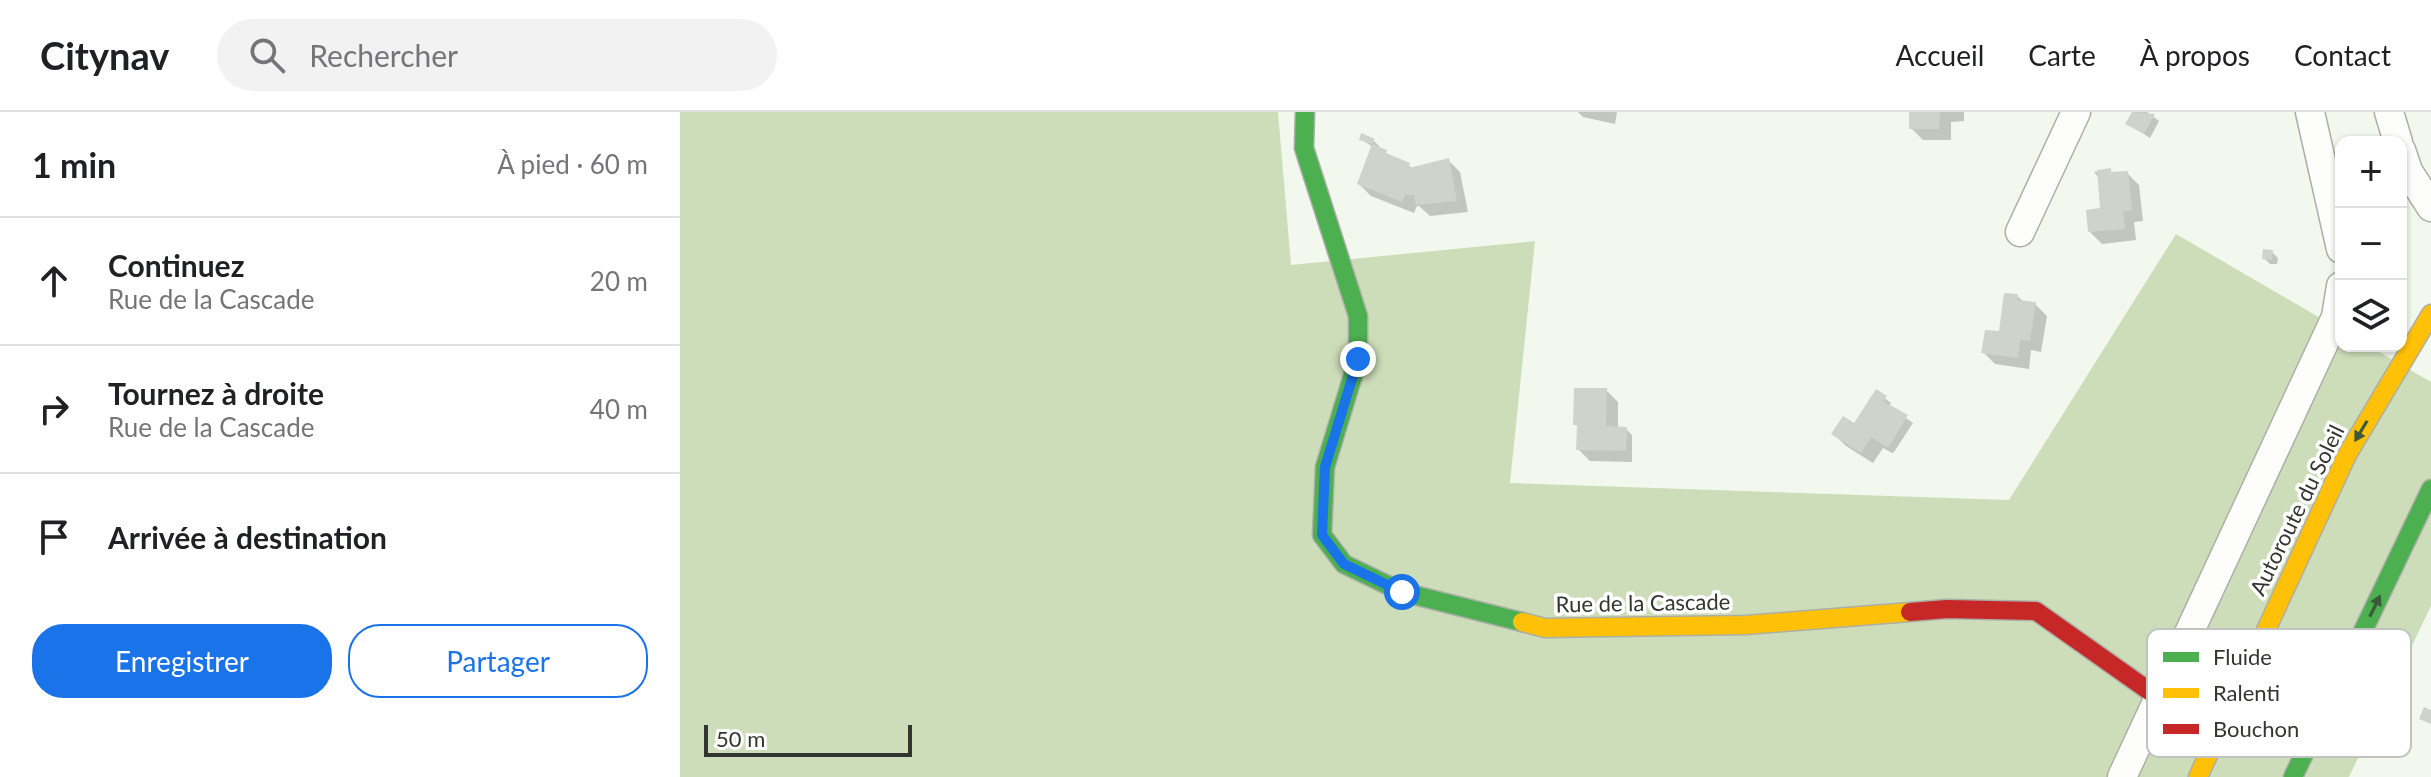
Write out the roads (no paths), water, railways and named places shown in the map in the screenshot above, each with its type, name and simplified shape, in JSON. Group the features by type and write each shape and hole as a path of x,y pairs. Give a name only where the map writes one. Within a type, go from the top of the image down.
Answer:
{"main road":[{"name":"Rue de la Cascade","path":"1305,112 1304,148 1358,316 1358,359 1325,467 1322,535 1344,564 1402,592 1545,628 1746,625 1947,609 2036,611 2147,690"},
{"name":"Autoroute du Soleil","path":"2266,629 2347,455 2431,314"},
{"path":"2364,629 2431,489"},
{"name":"Autoroute du Soleil","path":"2198,777 2207,757"},
{"path":"2293,777 2303,757"}],"street":[{"path":"2020,232 2076,112"},
{"path":"2310,112 2335,222"},
{"path":"2389,112 2396,136"},
{"path":"2407,168 2431,207"},
{"path":"2191,629 2335,319"},
{"path":"2122,777 2147,724"}]}
